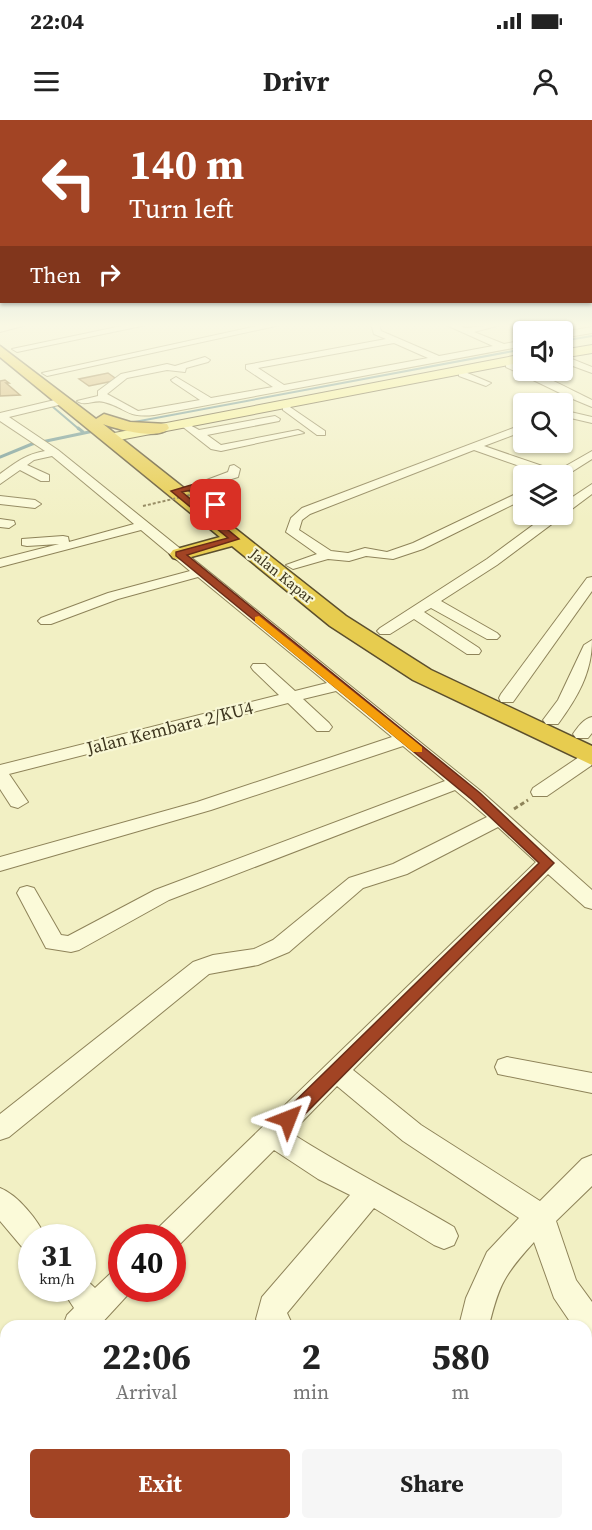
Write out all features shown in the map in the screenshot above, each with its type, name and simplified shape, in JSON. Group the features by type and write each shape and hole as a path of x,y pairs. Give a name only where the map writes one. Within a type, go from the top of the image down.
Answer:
{"highway":[{"name":"Jalan Kapar","path":"49,390 63,401 153,457 185,489 227,541 338,621 422,675 590,742"},
{"name":"Jalan Kapar","path":"68,390 185,489 293,565 357,614 440,666 552,720 590,742"},
{"path":"113,430 162,430"},
{"path":"153,457 147,445 162,430"},
{"path":"188,552 227,541"}],"main road":[{"path":"162,430 192,431 287,408 381,390"},
{"path":"162,430 387,390"}],"street":[{"path":"104,398 102,393 106,390"},
{"path":"197,390 210,402"},
{"path":"82,401 104,398 137,414 273,390"},
{"path":"564,390 569,393"},
{"path":"573,395 592,404"},
{"path":"0,417 63,401"},
{"path":"287,408 321,433"},
{"path":"573,416 592,420"},
{"path":"0,417 34,436 144,525 188,552 201,572 458,782 592,902"},
{"path":"192,431 275,418"},
{"path":"192,431 220,448 298,433"},
{"path":"328,555 293,532 293,523 306,511 513,431"},
{"path":"472,446 528,465"},
{"path":"0,480 30,457 51,449"},
{"path":"573,465 592,454"},
{"path":"18,465 45,478"},
{"path":"185,489 228,477 234,474 234,469"},
{"path":"573,502 592,488"},
{"path":"293,565 328,555 349,557 365,552 388,556 418,546 513,499"},
{"path":"0,500 35,504"},
{"path":"0,563 42,554 144,525"},
{"path":"385,631 432,602 541,525"},
{"path":"27,542 56,539 78,542"},
{"path":"46,621 113,596 201,572"},
{"path":"507,698 592,581"},
{"path":"432,602 492,636"},
{"path":"415,613 473,651"},
{"path":"552,720 566,701 592,645"},
{"path":"259,667 323,727"},
{"name":"Jalan Kembara 2/KU4","path":"0,772 339,685"},
{"path":"0,864 203,808 300,777 405,738"},
{"path":"540,792 590,742"},
{"path":"0,772 18,802"},
{"path":"27,893 54,942 70,944 162,895 458,782"},
{"path":"0,1130 201,968 213,963 258,957 273,950 356,883 400,869 499,819"},
{"path":"182,1224 547,863"},
{"path":"507,1067 573,1082 592,1083"},
{"path":"337,1071 412,1133 540,1216 564,1288 586,1320"},
{"path":"272,1135 328,1171 371,1192 444,1236"},
{"path":"476,1320 481,1298 497,1262 540,1216 555,1206 592,1167"},
{"path":"272,1320 273,1307 371,1192"},
{"path":"0,1201 20,1224"},
{"path":"82,1308 108,1291"}],"path":[{"path":"142,506 224,488"},
{"path":"499,819 540,792"}],"building":[{"path":"0,390 14,390 20,395 0,396"}],"waterway":[{"path":"129,423 306,390"},
{"path":"53,407 80,430"},
{"path":"100,430 117,426"},
{"path":"78,428 83,432"},
{"path":"0,457 32,444 108,428"}],"slow traffic":[{"path":"259,619 418,749"}],"route":[{"path":"216,505 194,487 176,491 235,539 180,554 475,796 547,863 288,1119"}]}
